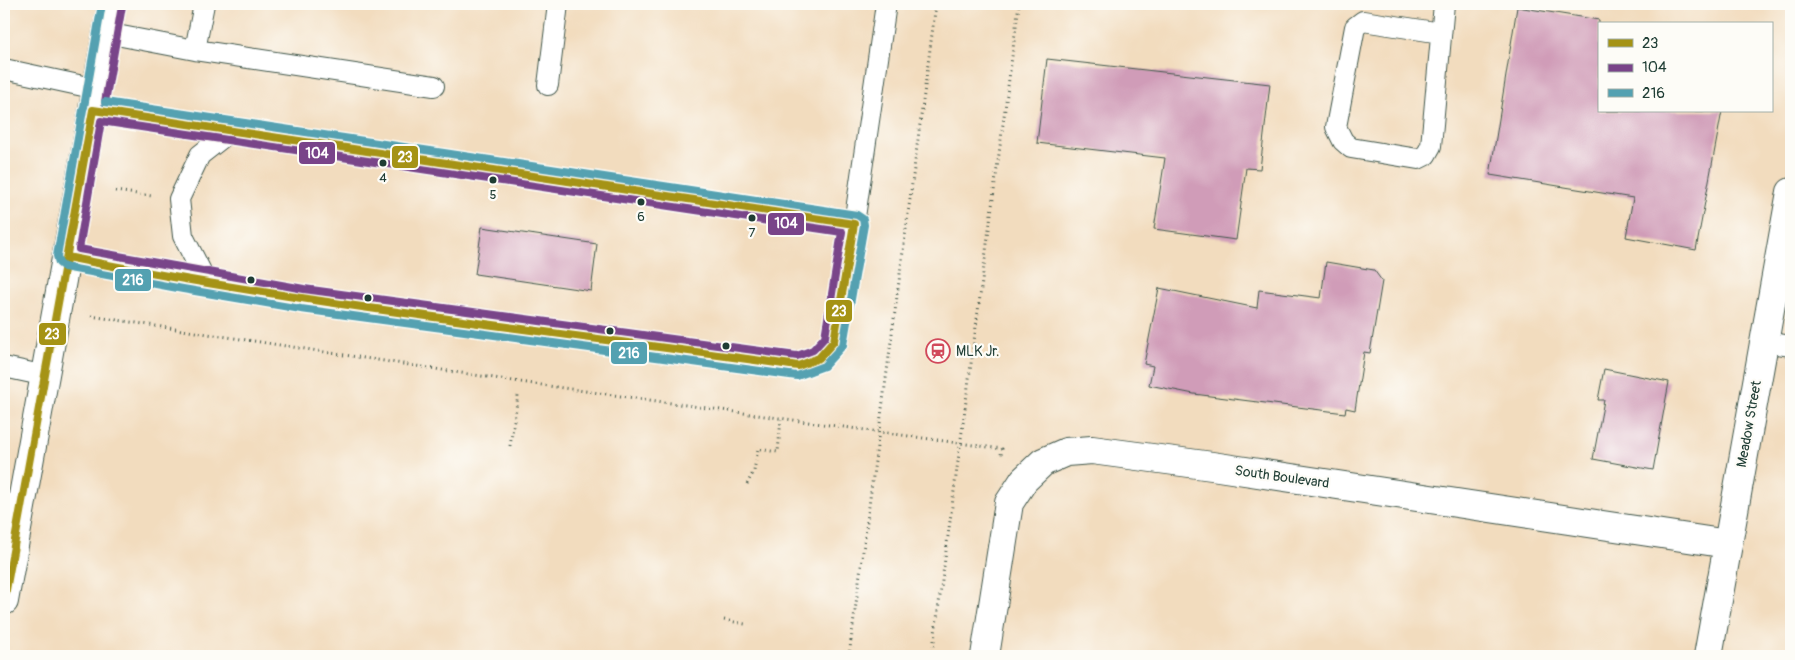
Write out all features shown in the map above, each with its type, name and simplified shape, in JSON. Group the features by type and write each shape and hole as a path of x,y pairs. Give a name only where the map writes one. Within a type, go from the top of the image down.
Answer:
{"street":[{"path":"4,601 112,4"},
{"name":"Meadow Street","path":"1708,656 1791,192"},
{"name":"South Boulevard","path":"985,656 1009,503 1024,480 1043,462 1066,452 1092,450 1728,544"}],"lane":[{"path":"195,50 204,4"},
{"path":"548,85 558,4"},
{"path":"67,257 208,284 379,311 540,330 798,366 819,358 834,341 854,224 886,4"},
{"path":"1441,33 1363,21 1355,27 1336,127 1343,141 1351,148 1418,159 1426,155 1431,146 1444,4"},
{"path":"106,33 195,50 434,86"},
{"path":"4,70 95,99 232,130 854,224"},
{"path":"208,284 183,236 179,199 200,155 232,130"},
{"path":"1764,342 1791,346"},
{"path":"4,367 46,376"}],"path":[{"path":"850,656 936,4"},
{"path":"932,656 1019,4"},
{"path":"91,316 781,420 1002,449 998,479 1024,480"},
{"path":"510,446 518,396"},
{"path":"747,484 754,470 758,449 778,452 781,420"},
{"path":"724,620 745,624"}],"building":[{"path":"1517,7 1599,20 1598,112 1722,112 1696,250 1626,237 1633,198 1490,175"},
{"path":"1047,59 1270,84 1260,169 1246,168 1236,240 1154,229 1165,158 1037,143"},
{"path":"482,227 597,244 591,291 475,274"},
{"path":"1326,262 1374,270 1382,281 1370,353 1364,352 1355,410 1346,408 1345,413 1194,394 1149,385 1153,366 1144,364 1159,288 1257,308 1259,290 1321,298"},
{"path":"1604,369 1669,382 1653,470 1593,459 1604,400 1598,400"}],"transit line":[{"name":"216","path":"84,107 102,4"},
{"name":"104","path":"105,102 122,6"},
{"name":"216","path":"83,110 57,256 59,263 64,267 301,309 797,376 824,366 843,345 864,225 863,219 857,215 105,102"},
{"name":"23","path":"4,601 93,110 854,224 834,341 819,358 798,366 340,304 249,290 67,257"},
{"name":"104","path":"101,121 842,232 825,337 813,350 797,356 304,289 79,249 101,121"}],"place":[{"name":"4","path":"383,163"},
{"name":"5","path":"493,180"},
{"name":"6","path":"641,202"},
{"name":"7","path":"752,218"},
{"name":"MLK Jr.","path":"938,351"}]}
